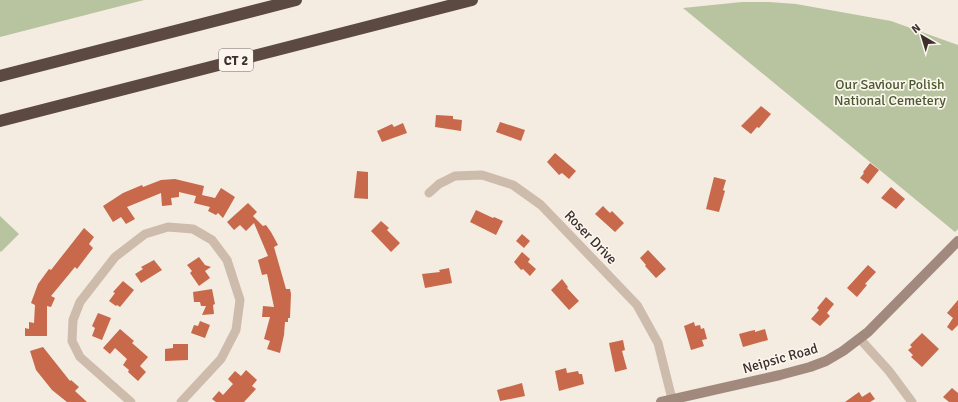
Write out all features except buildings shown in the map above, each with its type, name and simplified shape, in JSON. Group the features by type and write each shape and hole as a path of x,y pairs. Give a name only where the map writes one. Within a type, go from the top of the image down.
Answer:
{"highway":[{"path":"0,76 296,0"},
{"name":"CT 2","path":"0,121 472,0"}],"street":[{"name":"Roser Drive","path":"429,193 439,184 455,176 482,175 512,186 541,205 637,305 658,343 672,400"},
{"path":"131,402 80,357 72,341 73,320 80,302 115,257 145,234 168,228 194,229 212,240 227,260 240,300 236,330 221,359 181,402"},
{"name":"Neipsic Road","path":"661,402 780,375 826,361 860,339 958,241"},
{"path":"860,339 889,371 912,402"}],"green space":[{"path":"0,0 144,0 0,37"},
{"name":"Our Saviour Polish National Cemetery","path":"742,2 796,4 891,21 958,45 958,229 955,232 683,8"},
{"path":"0,216 19,234 1,252 0,251"}]}
